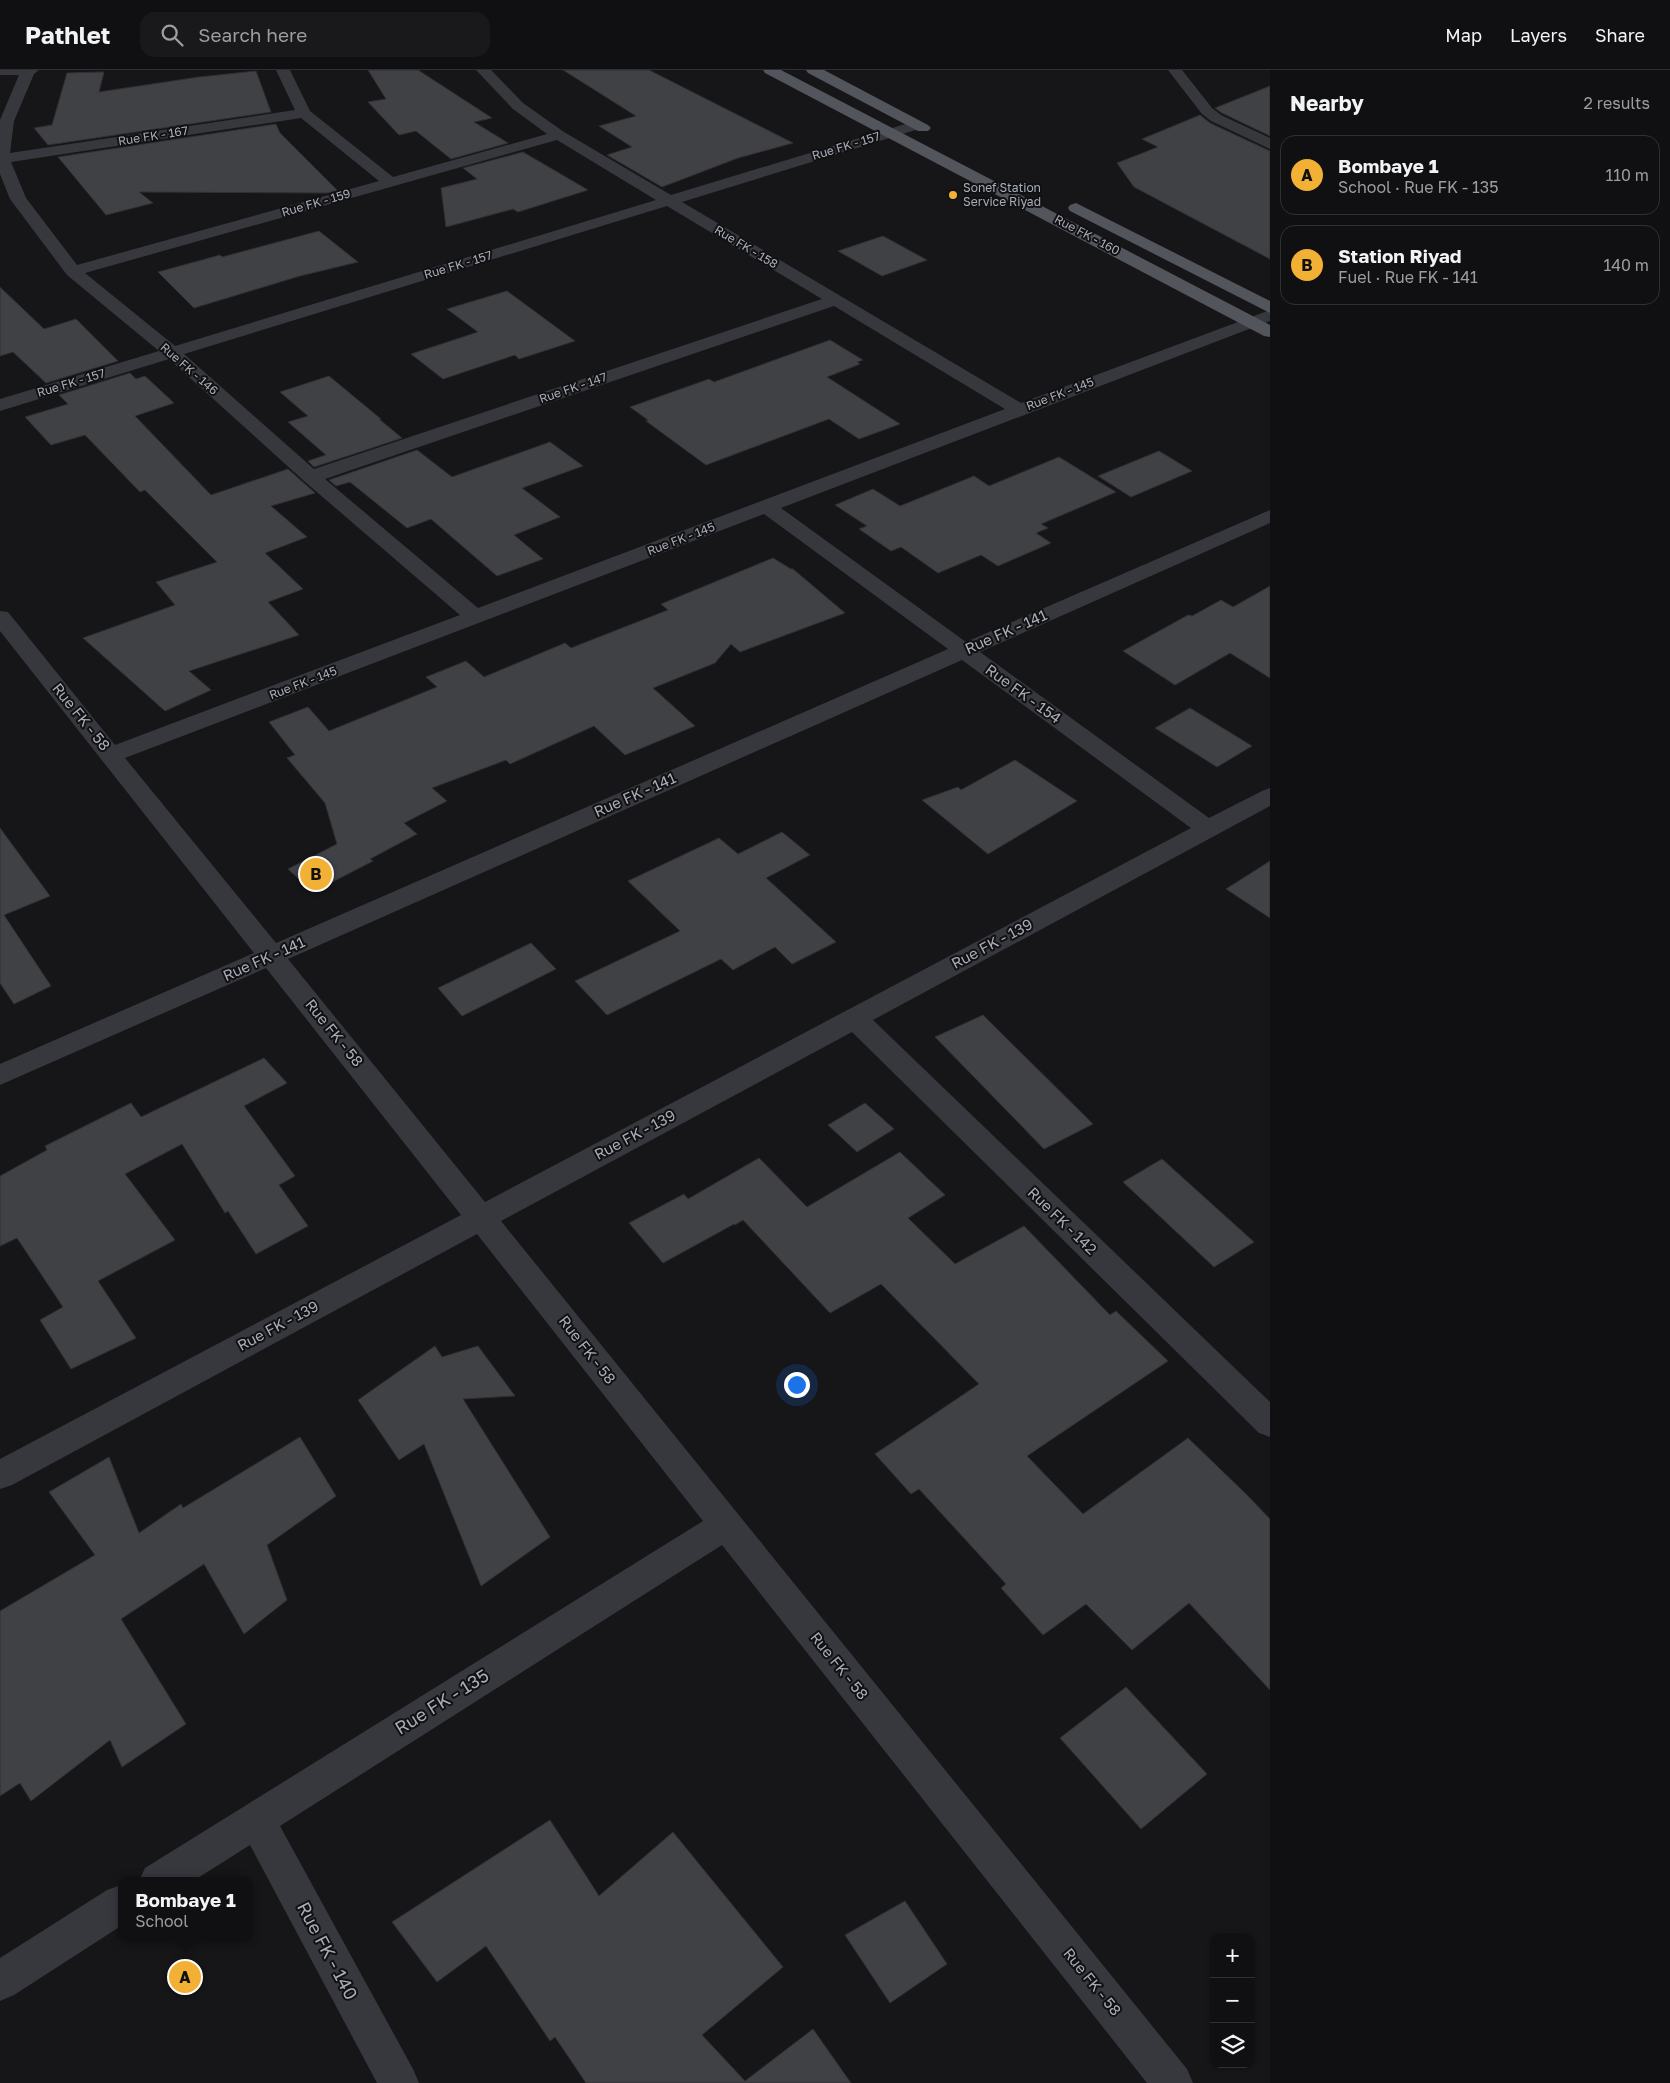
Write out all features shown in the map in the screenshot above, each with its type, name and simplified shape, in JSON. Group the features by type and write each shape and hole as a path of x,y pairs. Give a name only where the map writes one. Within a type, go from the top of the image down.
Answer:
{"main road":[{"name":"Rue FK - 160","path":"770,70 1270,332"},
{"path":"813,70 934,134"},
{"name":"Rue FK - 160","path":"1061,200 1270,308"}],"street":[{"name":"Rue FK - 146","path":"28,70 7,121 2,159 18,199 74,270 171,352 310,477 475,617"},
{"path":"0,71 32,70"},
{"path":"283,70 304,113 390,182"},
{"name":"Rue FK - 158","path":"483,70 518,106 559,135 1020,410"},
{"path":"1175,70 1207,111 1216,118 1270,144"},
{"name":"Rue FK - 167","path":"2,159 304,113"},
{"name":"Rue FK - 157","path":"0,405 917,125"},
{"name":"Rue FK - 159","path":"74,270 559,135"},
{"name":"Rue FK - 147","path":"310,477 836,300"},
{"name":"Rue FK - 145","path":"112,755 1270,315"},
{"name":"Rue FK - 154","path":"766,506 1208,829"},
{"name":"Rue FK - 141","path":"0,1075 1270,516"},
{"name":"Rue FK - 58","path":"0,617 1173,2083"},
{"name":"Rue FK - 139","path":"0,1475 1270,796"},
{"name":"Rue FK - 142","path":"854,1018 1270,1423"},
{"name":"Rue FK - 135","path":"164,1877 726,1525"},
{"name":"Rue FK - 140","path":"256,1819 399,2083"},
{"path":"0,1981 118,1906"}],"building":[{"path":"368,70 418,70 492,118 474,122 508,143 451,159 416,131 399,135 368,102 386,99"},
{"path":"563,70 649,70 793,143 738,158 662,187 607,155 632,147 599,126 636,116"},
{"path":"256,71 271,112 48,145 34,128 52,125 67,73 104,72 99,92 199,77"},
{"path":"1270,86 1270,136 1215,108"},
{"path":"1200,115 1210,123 1270,151 1270,259 1134,187 1117,163 1158,147 1142,139"},
{"path":"276,124 280,133 338,191 327,193 139,192 153,203 106,215 58,157"},
{"path":"523,152 588,190 518,212 513,209 446,227 441,188 477,179 463,168"},
{"path":"319,231 358,262 300,276 194,308 158,272 220,255 222,257"},
{"path":"883,236 927,260 882,276 838,251"},
{"path":"0,287 44,329 76,319 118,361 46,383 13,352 0,356"},
{"path":"507,291 575,341 519,359 515,355 443,379 411,354 478,332 447,309"},
{"path":"830,340 863,360 857,362 860,364 827,377 900,424 859,439 829,419 706,465 630,407 709,379 714,382"},
{"path":"130,373 136,379 145,376 174,403 135,416 211,495 288,469 315,493 271,506 307,537 265,553 303,589 268,602 299,635 189,671 211,690 165,711 83,638 175,605 156,582 217,562 145,490 140,492 85,435 51,445 25,417 68,404 59,395"},
{"path":"329,376 402,438 314,467 308,461 326,455 288,422 308,416 280,392"},
{"path":"550,442 583,466 522,488 560,517 514,535 543,559 497,576 431,519 407,528 350,482 336,486 329,480 417,450 452,477"},
{"path":"1159,451 1192,471 1131,497 1098,476"},
{"path":"1059,457 1116,492 1041,524 1048,528 1036,533 1051,543 998,566 981,555 938,573 901,547 891,551 859,529 867,526 835,505 873,489 900,506 974,476 989,486"},
{"path":"773,558 793,569 845,613 740,652 731,644 715,663 653,688 695,726 625,755 594,726 510,764 506,760 432,788 447,801 404,823 417,834 370,859 373,861 313,892 288,869 337,844 325,803 287,758 295,755 269,722 308,707 329,731 437,687 426,677 466,661 484,677 565,643 571,648 668,610 661,604"},
{"path":"1270,586 1270,678 1230,653 1175,685 1123,651 1188,615 1192,616 1221,600 1233,607"},
{"path":"1190,708 1252,746 1217,767 1155,728"},
{"path":"1015,760 1077,801 988,854 922,800 958,787 961,790"},
{"path":"0,828 50,896 4,915 51,986 14,1004 0,983"},
{"path":"782,832 810,855 766,878 836,942 792,964 775,947 733,970 721,959 607,1015 575,981 680,931 628,881 719,838 738,854"},
{"path":"1270,861 1270,918 1226,889"},
{"path":"531,943 556,969 462,1016 438,988"},
{"path":"983,1015 1093,1124 1044,1149 935,1037"},
{"path":"264,1058 287,1083 244,1106 295,1176 279,1185 308,1226 256,1254 228,1211 225,1213 182,1144 125,1174 175,1240 98,1281 136,1338 71,1369 40,1320 63,1307 17,1238 0,1246 0,1176 47,1150 45,1146 131,1103 141,1117"},
{"path":"865,1103 894,1129 857,1152 828,1125"},
{"path":"900,1152 945,1195 908,1218 955,1264 1024,1226 1110,1315 1116,1311 1168,1361 1027,1456 1083,1514 1188,1438 1270,1519 1270,1690 1189,1603 1132,1650 1086,1604 1043,1635 1001,1588 1006,1584 919,1489 911,1494 875,1454 979,1384 881,1284 830,1313 743,1220 663,1263 629,1223 684,1194 688,1199 759,1158 807,1207"},
{"path":"1162,1159 1254,1242 1214,1267 1123,1182"},
{"path":"435,1346 442,1357 478,1346 515,1396 463,1399 550,1537 481,1586 424,1444 399,1460 358,1400"},
{"path":"300,1437 336,1496 267,1545 287,1600 244,1634 204,1564 121,1619 186,1724 122,1767 110,1740 31,1801 20,1783 0,1796 0,1611 95,1555 49,1492 109,1457 139,1533 181,1504 183,1508"},
{"path":"1126,1687 1207,1774 1141,1829 1060,1738"},
{"path":"550,1820 599,1896 673,1832 783,1967 702,2035 745,2081 813,2029 851,2083 586,2083 555,2037 550,2041 486,1946 437,1982 392,1922"},
{"path":"905,1901 947,1964 890,2003 845,1935"}],"place":[{"name":"Sonef Station Service Riyad","path":"953,195"},
{"name":"Station Riyad","path":"316,874"},
{"name":"Bombaye 1","path":"185,1977"}]}
